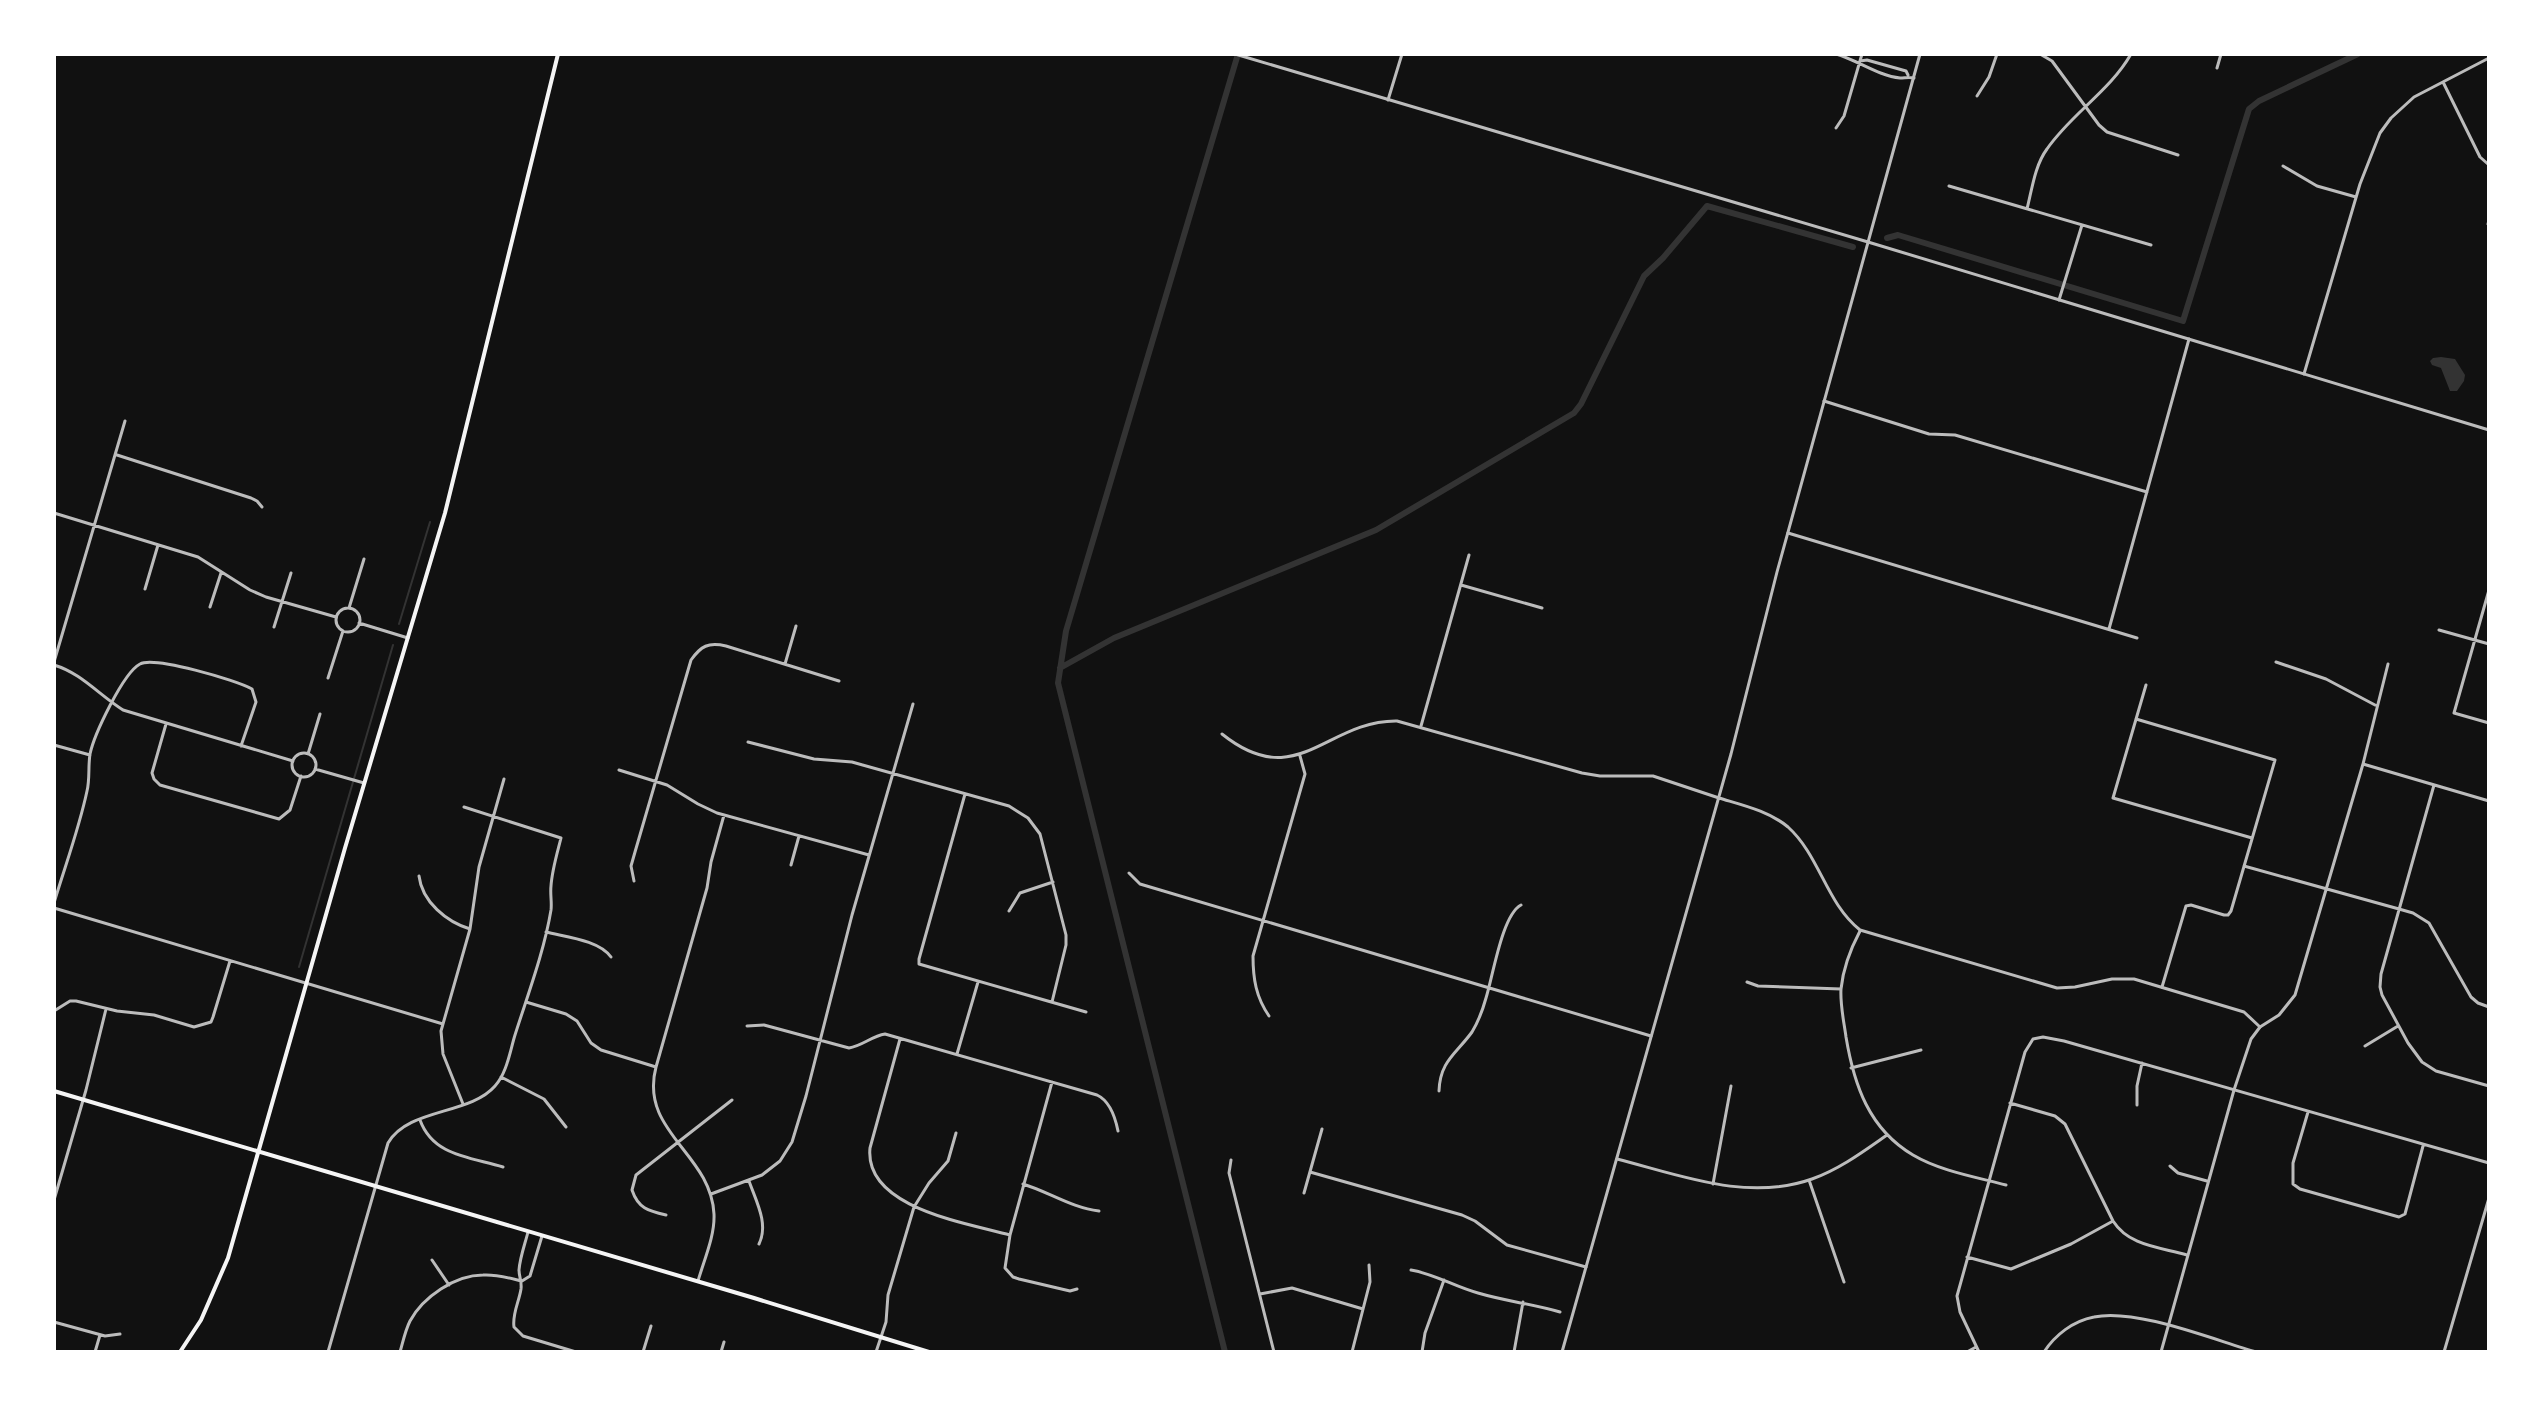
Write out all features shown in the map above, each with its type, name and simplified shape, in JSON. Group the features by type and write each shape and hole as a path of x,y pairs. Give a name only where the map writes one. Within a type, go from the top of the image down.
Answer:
{"main road":[{"path":"180,1352 201,1320 222,1276 259,1152 445,513 558,54"},
{"path":"54,1091 929,1352"}],"street":[{"path":"1235,54 2488,430"},
{"path":"1388,100 1402,54"},
{"path":"1836,54 1890,75 1911,77"},
{"path":"1836,128 1844,116 1862,54"},
{"path":"1562,1352 1719,798 1911,77 1920,54"},
{"path":"1977,96 1989,77 1997,54"},
{"path":"2040,54 2052,61 2107,132 2178,155"},
{"path":"2027,209 2049,145 2125,65 2131,54"},
{"path":"2217,68 2221,54"},
{"path":"2304,374 2374,146 2391,118 2414,97 2489,58"},
{"path":"2443,82 2480,157 2489,165"},
{"path":"2283,166 2317,186 2357,197"},
{"path":"1949,186 2151,245"},
{"path":"2059,300 2082,225"},
{"path":"2109,629 2189,339"},
{"path":"1824,401 1929,434 1955,435 2147,492"},
{"path":"125,421 54,663 78,675 123,710 293,761"},
{"path":"116,455 251,498 262,507"},
{"path":"54,513 198,557 250,590 336,617"},
{"path":"1788,533 2137,638"},
{"path":"145,589 158,545"},
{"path":"1421,726 1469,555"},
{"path":"349,608 364,559"},
{"path":"210,607 222,571"},
{"path":"274,627 291,573"},
{"path":"1461,585 1542,608"},
{"path":"2489,590 2454,713 2489,723"},
{"path":"349,608 359,615 359,623 355,630 343,631 337,625 336,617 342,609 349,608"},
{"path":"359,623 408,638"},
{"path":"785,664 796,626"},
{"path":"2439,630 2489,644"},
{"path":"328,678 343,631"},
{"path":"634,881 631,866 691,660 699,649 706,644 715,644 839,681"},
{"path":"241,746 256,702 252,689 196,670 156,661 137,665 101,722 90,755 87,790 54,905 443,1024"},
{"path":"2276,662 2326,679 2376,705"},
{"path":"2161,1352 2207,1181 2251,1039 2260,1027 2279,1015 2295,995 2363,764 2388,664"},
{"path":"2146,685 2113,798 2252,838"},
{"path":"711,1194 749,1181 775,1166 785,1156 797,1130 869,855 913,704"},
{"path":"308,754 320,714"},
{"path":"2136,719 2275,760 2228,915 2186,906 2162,987"},
{"path":"1222,734 1238,747 1264,756 1300,756 1370,723 1397,721 1582,773 1653,776 1763,812 1789,828 1806,849 1839,909 1860,930 2057,988 2125,978 2244,1012 2260,1027"},
{"path":"166,724 152,773 160,785 279,819 290,810 301,776"},
{"path":"748,742 814,759 852,762 893,773 1009,806 1028,818 1040,834 1066,935 1052,1002"},
{"path":"54,745 90,755"},
{"path":"301,754 308,754 316,762 315,769 308,776 301,776 295,772 293,761 301,754"},
{"path":"1269,1016 1260,1003 1253,956 1305,774 1300,756"},
{"path":"2363,764 2489,801"},
{"path":"315,769 364,783"},
{"path":"619,770 678,790 708,810 869,855"},
{"path":"463,1104 440,1040 470,929 479,867 504,779"},
{"path":"2434,785 2380,987 2398,1026 2422,1062 2430,1069 2489,1086"},
{"path":"965,794 919,964 1086,1012"},
{"path":"328,1352 391,1137 411,1122 480,1098 494,1087 501,1077 546,932 551,909 552,877 561,838 464,807"},
{"path":"698,1281 714,1220 711,1194 700,1171 666,1129 652,1090 724,815"},
{"path":"791,865 799,836"},
{"path":"2244,866 2413,913 2429,923 2471,997 2489,1007"},
{"path":"1129,873 1140,884 1651,1036"},
{"path":"419,876 423,892 448,920 470,929"},
{"path":"1009,911 1020,893 1053,882"},
{"path":"1439,1091 1444,1067 1471,1033 1490,987 1507,923 1514,909 1521,905"},
{"path":"1860,930 1841,989 1851,1068 1870,1113 1887,1135 1928,1163 2006,1185"},
{"path":"546,932 606,950 611,957"},
{"path":"54,1011 70,1001 154,1015 194,1027 203,1026 211,1022 230,961"},
{"path":"957,1054 978,982"},
{"path":"1747,982 1758,986 1841,989"},
{"path":"526,1002 566,1014 577,1021 591,1043 601,1050 656,1067"},
{"path":"54,1200 106,1009"},
{"path":"747,1026 764,1025 849,1048 885,1034 957,1054 1103,1098 1113,1111 1118,1131"},
{"path":"2365,1046 2398,1026"},
{"path":"1979,1352 1957,1302 2010,1103 2027,1046 2033,1039 2043,1037 2064,1041 2489,1163"},
{"path":"900,1038 869,1158 873,1174 880,1183 914,1207 1010,1235"},
{"path":"1851,1068 1921,1050"},
{"path":"2137,1105 2142,1063"},
{"path":"501,1077 544,1099 566,1127"},
{"path":"1052,1082 1005,1262 1007,1272 1013,1277 1070,1291 1077,1289"},
{"path":"1713,1184 1731,1086"},
{"path":"666,1215 643,1208 633,1194 636,1175 732,1100"},
{"path":"2010,1103 2061,1119 2071,1133 2113,1221 2127,1238 2187,1255"},
{"path":"2308,1112 2291,1172 2293,1184 2300,1189 2399,1217 2405,1214 2423,1146"},
{"path":"420,1120 428,1138 443,1149 503,1167"},
{"path":"1304,1193 1322,1129"},
{"path":"876,1352 886,1322 888,1295 914,1207 948,1161 956,1133"},
{"path":"1617,1159 1713,1184 1753,1188 1809,1180 1848,1161 1887,1135"},
{"path":"1231,1160 1229,1173 1274,1352"},
{"path":"2170,1166 2178,1173 2207,1181"},
{"path":"1310,1172 1462,1215 1507,1245 1586,1267"},
{"path":"1809,1180 1844,1282"},
{"path":"749,1181 763,1220 763,1235 759,1244"},
{"path":"1023,1184 1059,1197 1071,1205 1099,1211"},
{"path":"2444,1352 2489,1198"},
{"path":"1967,1257 2011,1269 2071,1244 2113,1221"},
{"path":"528,1232 518,1274 522,1281 514,1327 523,1336 576,1352"},
{"path":"400,1352 408,1325 418,1308 449,1285 484,1274 522,1281 530,1276 542,1236"},
{"path":"432,1260 449,1285"},
{"path":"1352,1352 1370,1282 1369,1265"},
{"path":"1411,1270 1481,1294 1560,1312"},
{"path":"1422,1352 1425,1333 1444,1280"},
{"path":"1260,1294 1292,1288 1363,1309"},
{"path":"1514,1352 1523,1302"},
{"path":"2044,1352 2060,1333 2093,1317 2126,1317 2256,1352"},
{"path":"54,1322 100,1335 120,1334"},
{"path":"643,1352 651,1326"},
{"path":"95,1352 100,1335"},
{"path":"721,1352 724,1342"},
{"path":"1967,1352 1976,1347"}],"shaded area":[{"path":"2441,357 2455,359 2465,375 2457,391 2450,391 2441,368 2430,361"}],"waterway":[{"path":"1225,1352 1058,683 1066,631 1238,54"},
{"path":"1887,238 1898,235 2183,321 2249,109 2259,101 2358,54"},
{"path":"1060,668 1114,638 1376,530 1574,413 1644,276 1707,206 1853,247"},
{"path":"399,624 430,522"},
{"path":"299,967 393,645"}]}
